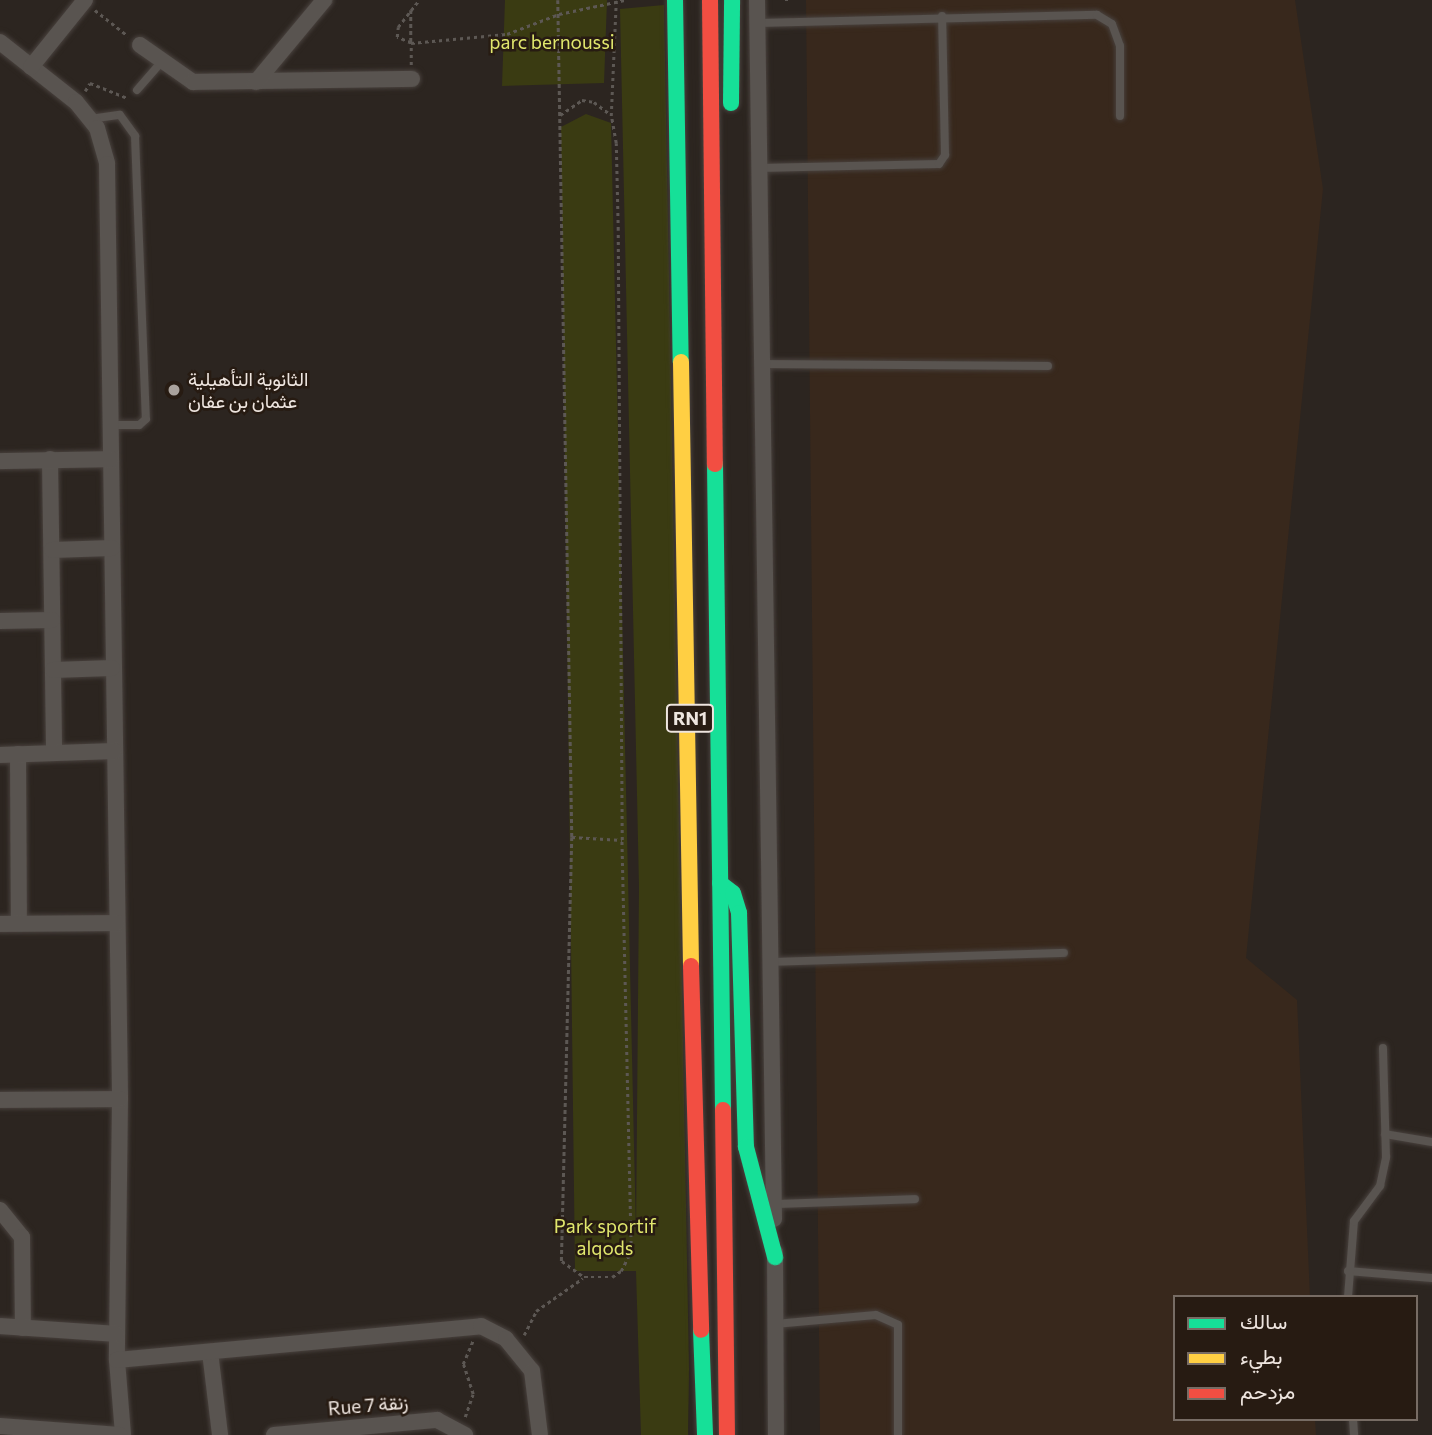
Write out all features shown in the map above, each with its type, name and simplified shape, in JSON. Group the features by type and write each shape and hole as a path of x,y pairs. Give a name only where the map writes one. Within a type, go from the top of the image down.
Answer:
{"highway":[{"name":"RN1","path":"674,0 694,1117 705,1433"},
{"name":"RN1","path":"710,0 716,249 718,882 727,1435"},
{"path":"716,249 731,112 732,0"},
{"path":"718,882 733,893 739,913 746,1147 775,1257"}],"street":[{"path":"31,67 85,0"},
{"path":"256,82 324,0"},
{"path":"757,0 776,1435"},
{"path":"0,42 76,102 90,119 107,164 120,1099 117,1360 122,1435 0,1426"},
{"path":"140,45 192,82 412,79"},
{"path":"50,459 54,753"},
{"path":"0,461 111,459"},
{"path":"52,550 112,548"},
{"path":"0,621 52,620"},
{"path":"53,670 112,668"},
{"path":"0,755 114,751"},
{"path":"18,754 19,923"},
{"path":"0,840 18,840"},
{"path":"0,924 117,923"},
{"path":"0,1100 120,1099"},
{"path":"0,1210 22,1237 23,1328"},
{"path":"0,1326 117,1335"},
{"path":"117,1360 481,1326 518,1351 537,1389 540,1435"},
{"path":"210,1352 220,1435"},
{"name":"Rue 7 زنقة","path":"274,1435 385,1429 438,1420 462,1432"}],"lane":[{"path":"758,23 1084,12 1106,19 1120,46 1120,116"},
{"path":"759,168 939,164 945,155 943,16"},
{"path":"136,90 161,62"},
{"path":"90,119 120,115 135,136 146,419 139,425 111,425"},
{"path":"761,364 1048,366"},
{"path":"770,962 1064,953"},
{"path":"1348,1295 1354,1221 1373,1198 1383,1176 1383,1048"},
{"path":"1385,1135 1432,1142"},
{"path":"774,1204 915,1199"},
{"path":"1348,1271 1432,1279"},
{"path":"775,1324 876,1315 898,1325 898,1435"}],"path":[{"path":"85,0 140,45"},
{"path":"419,0 398,27 397,37 411,43 508,34 559,14 625,0"},
{"path":"558,0 572,837 562,1261 584,1277"},
{"path":"518,1351 536,1311 584,1277 612,1276 621,1271 631,1251 622,840 617,168 611,116 616,1"},
{"path":"411,10 412,79"},
{"path":"76,102 90,83 107,92 111,88 125,100 136,90"},
{"path":"560,115 582,100 604,107 611,116"},
{"path":"572,837 622,840"},
{"path":"462,1432 473,1394 463,1364 481,1326"}],"shaded area":[{"path":"806,0 1295,0 1323,189 1246,958 1297,1000 1310,1295 1173,1295 1173,1421 1315,1421 1316,1435 820,1435"}],"green space":[{"name":"parc bernoussi","path":"505,0 607,0 604,83 502,86"},
{"name":"Park sportif alqods","path":"664,5 689,1369 688,1435 641,1435 636,1271 575,1271 561,127 586,114 611,123 636,1234 639,887 620,9"}],"traffic: fast":[{"path":"675,0 681,362"},
{"path":"731,103 732,0"},
{"path":"715,464 723,1110"},
{"path":"720,883 733,893 739,913 746,1147 775,1257"},
{"path":"701,1330 705,1435"}],"traffic: slow":[{"path":"681,362 691,966"}],"traffic: jam":[{"path":"710,0 715,464"},
{"path":"691,966 701,1330"},
{"path":"723,1110 727,1435"}],"place":[{"name":"الثانوية التأهيلية عثمان بن عفان","path":"174,390"}]}
